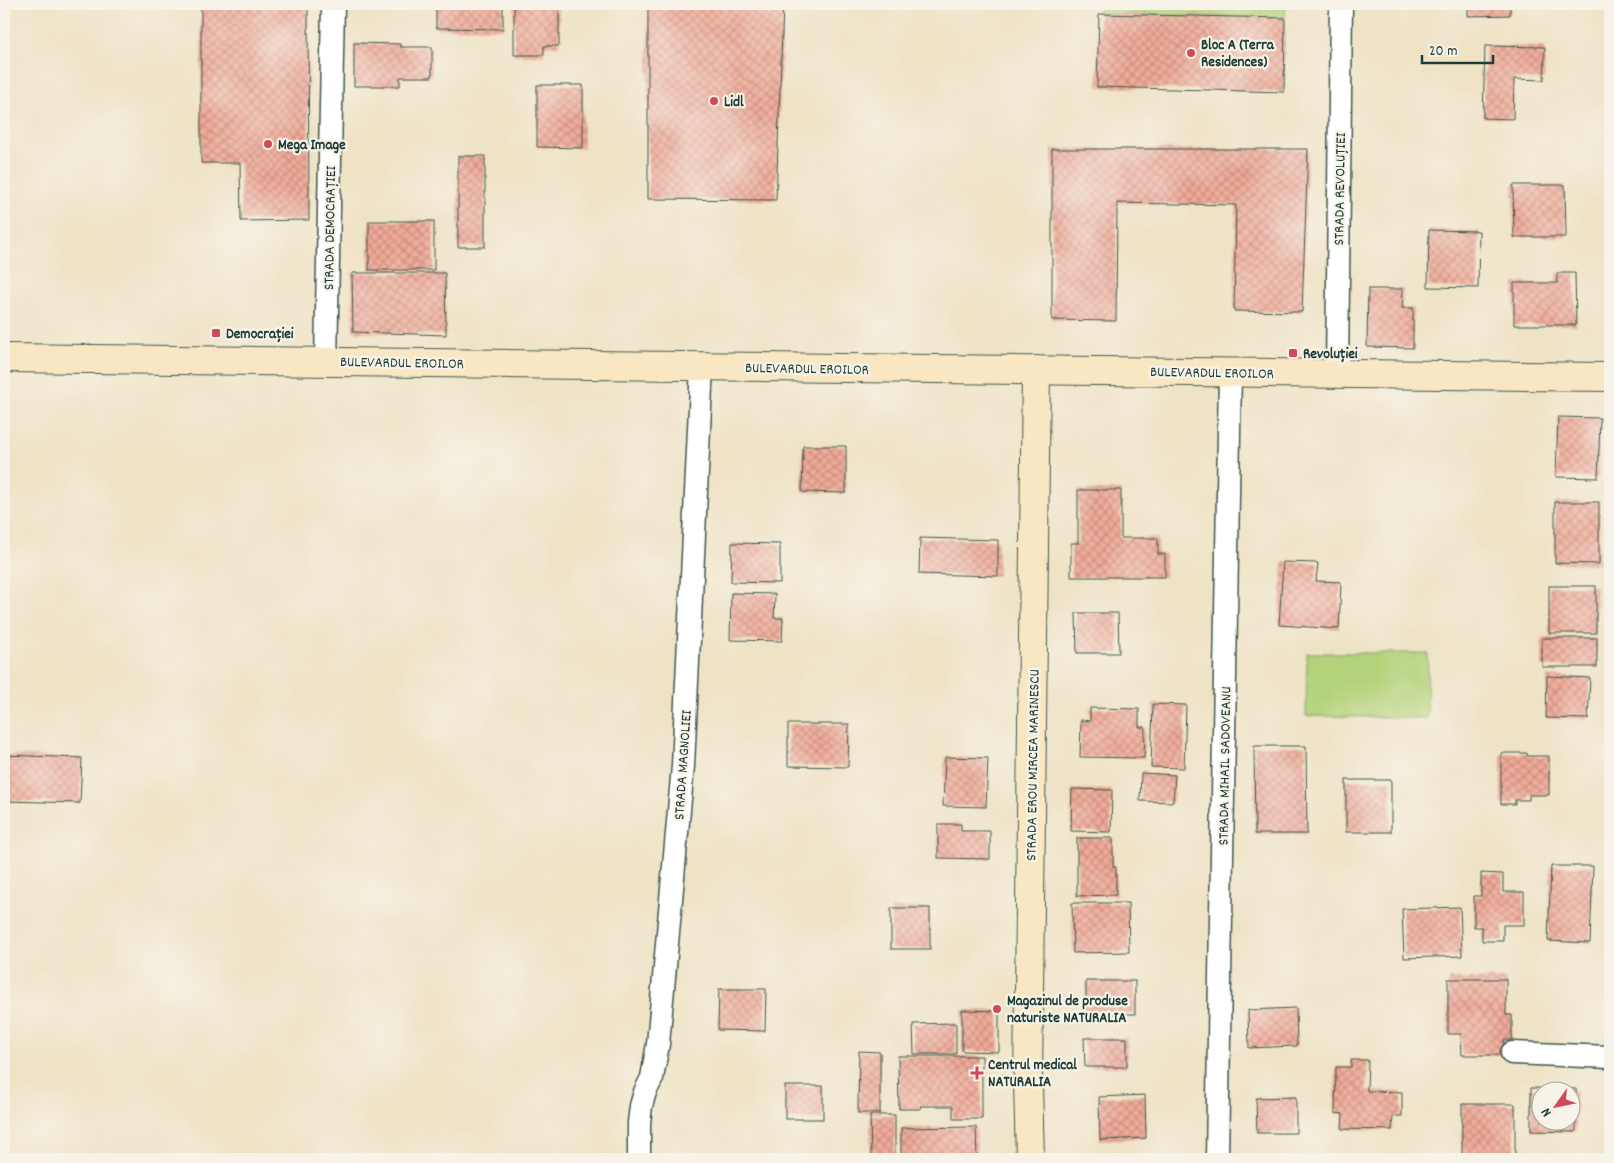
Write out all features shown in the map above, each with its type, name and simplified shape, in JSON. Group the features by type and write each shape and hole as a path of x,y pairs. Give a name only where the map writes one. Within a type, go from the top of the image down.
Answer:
{"main road":[{"name":"BULEVARDUL EROILOR","path":"4,358 1610,377"},
{"name":"STRADA EROU MIRCEA MARINESCU","path":"1030,1159 1028,1084 1036,370"}],"street":[{"name":"STRADA DEMOCRAȚIEI","path":"326,362 334,4"},
{"name":"STRADA REVOLUȚIEI","path":"1337,374 1341,4"},
{"name":"STRADA MAGNOLIEI","path":"639,1159 641,1106 652,1078 658,1044 683,766 702,366"},
{"name":"STRADA MIHAIL SADOVEANU","path":"1217,1159 1230,372"},
{"path":"1512,1054 1610,1057"}],"green space":[{"path":"1099,4 1286,4 1285,18 1099,14"},
{"path":"1307,653 1428,653 1427,718 1306,716"}],"building":[{"path":"201,4 308,4 309,220 241,221 240,163 201,163"},
{"path":"436,4 503,4 503,29 436,28"},
{"path":"514,4 559,6 559,46 544,46 544,55 514,55"},
{"name":"Lidl","path":"648,4 783,4 776,200 648,199"},
{"path":"1468,4 1510,4 1510,15 1468,16"},
{"name":"Bloc A (Terra Residences)","path":"1099,14 1285,18 1284,92 1097,87"},
{"path":"354,43 400,44 400,47 432,47 432,77 400,77 400,86 354,86"},
{"path":"1485,46 1545,47 1544,80 1514,79 1513,119 1483,118"},
{"path":"537,85 583,85 583,148 537,147"},
{"path":"1052,149 1308,149 1302,312 1234,311 1236,205 1117,203 1116,321 1052,320"},
{"path":"458,156 485,156 485,247 458,247"},
{"path":"1513,185 1565,185 1566,237 1514,237"},
{"path":"369,221 434,221 434,270 369,270"},
{"path":"1429,230 1479,231 1478,288 1428,287"},
{"path":"352,273 445,273 446,335 353,332"},
{"path":"1557,273 1575,273 1576,325 1514,325 1514,283 1557,283"},
{"path":"1368,289 1403,289 1402,308 1413,308 1413,348 1367,347"},
{"path":"1558,417 1600,418 1598,478 1556,477"},
{"path":"803,446 846,446 846,493 802,492"},
{"path":"1078,490 1121,490 1121,538 1158,538 1158,554 1165,554 1165,577 1071,577 1071,543 1078,543"},
{"path":"1555,502 1599,502 1599,564 1555,563"},
{"path":"920,538 998,540 998,576 919,574"},
{"path":"732,543 780,544 780,583 731,582"},
{"path":"1283,562 1318,563 1316,581 1341,582 1339,629 1279,625"},
{"path":"1549,586 1596,586 1596,633 1549,633"},
{"path":"731,593 775,594 774,618 783,618 782,641 730,640"},
{"path":"1076,613 1118,613 1119,653 1077,653"},
{"path":"1542,638 1597,638 1597,667 1542,667"},
{"path":"1547,676 1590,678 1588,719 1546,718"},
{"path":"1153,704 1186,705 1184,768 1151,767"},
{"path":"1090,708 1139,709 1139,727 1145,727 1144,758 1080,757 1081,720 1090,721"},
{"path":"788,724 849,724 848,767 788,766"},
{"path":"1254,746 1306,746 1307,834 1255,834"},
{"path":"1501,753 1527,753 1527,756 1549,756 1549,795 1529,795 1529,800 1515,800 1515,804 1501,804"},
{"path":"4,755 82,758 80,803 4,801"},
{"path":"945,757 988,758 986,807 943,806"},
{"path":"1141,773 1175,775 1173,802 1140,801"},
{"path":"1346,780 1391,780 1391,832 1346,832"},
{"path":"1072,789 1112,790 1111,832 1071,831"},
{"path":"938,824 961,824 961,831 990,831 990,859 938,858"},
{"path":"1077,838 1113,838 1113,867 1116,867 1116,895 1077,896"},
{"path":"1551,866 1593,866 1590,943 1548,941"},
{"path":"1481,873 1503,874 1503,892 1524,892 1524,925 1503,925 1503,941 1482,941 1482,927 1474,927 1474,896 1481,896"},
{"path":"1072,903 1128,903 1129,952 1073,953"},
{"path":"1460,907 1462,956 1404,958 1402,909"},
{"path":"891,908 930,908 930,949 891,949"},
{"path":"1448,979 1506,979 1506,1015 1512,1015 1512,1040 1504,1040 1504,1055 1462,1055 1461,1034 1448,1034"},
{"path":"1086,981 1135,981 1135,1014 1086,1014"},
{"path":"719,989 766,989 765,1031 718,1030"},
{"path":"1296,1008 1297,1046 1249,1048 1248,1010"},
{"path":"962,1010 999,1011 999,1052 962,1051"},
{"path":"956,1023 956,1054 914,1054 913,1024"},
{"path":"1084,1038 1127,1038 1127,1067 1085,1067"},
{"path":"859,1051 880,1052 880,1113 858,1113"},
{"path":"898,1056 982,1056 982,1119 953,1119 953,1106 920,1106 921,1109 899,1109"},
{"path":"1351,1060 1368,1060 1367,1091 1402,1092 1402,1116 1393,1116 1392,1130 1342,1129 1343,1114 1335,1113 1336,1067 1351,1067"},
{"path":"785,1086 823,1086 823,1119 785,1119"},
{"path":"1531,1088 1532,1130 1576,1130 1576,1132 1531,1131"},
{"path":"1145,1095 1146,1138 1100,1140 1099,1097"},
{"path":"1296,1097 1296,1133 1257,1133 1256,1098"},
{"path":"1462,1104 1515,1104 1515,1159 1476,1159 1476,1156 1462,1156"},
{"path":"870,1115 895,1115 895,1159 871,1159"},
{"path":"976,1127 977,1159 901,1159 901,1128"}],"place":[{"name":"Bloc A (Terra Residences)","path":"1191,53"},
{"name":"Lidl","path":"714,101"},
{"name":"Mega Image","path":"268,144"},
{"name":"Democrației","path":"216,333"},
{"name":"Revoluției","path":"1293,353"},
{"name":"Magazinul de produse naturiste NATURALIA","path":"997,1009"},
{"name":"Centrul medical NATURALIA","path":"977,1073"}]}
